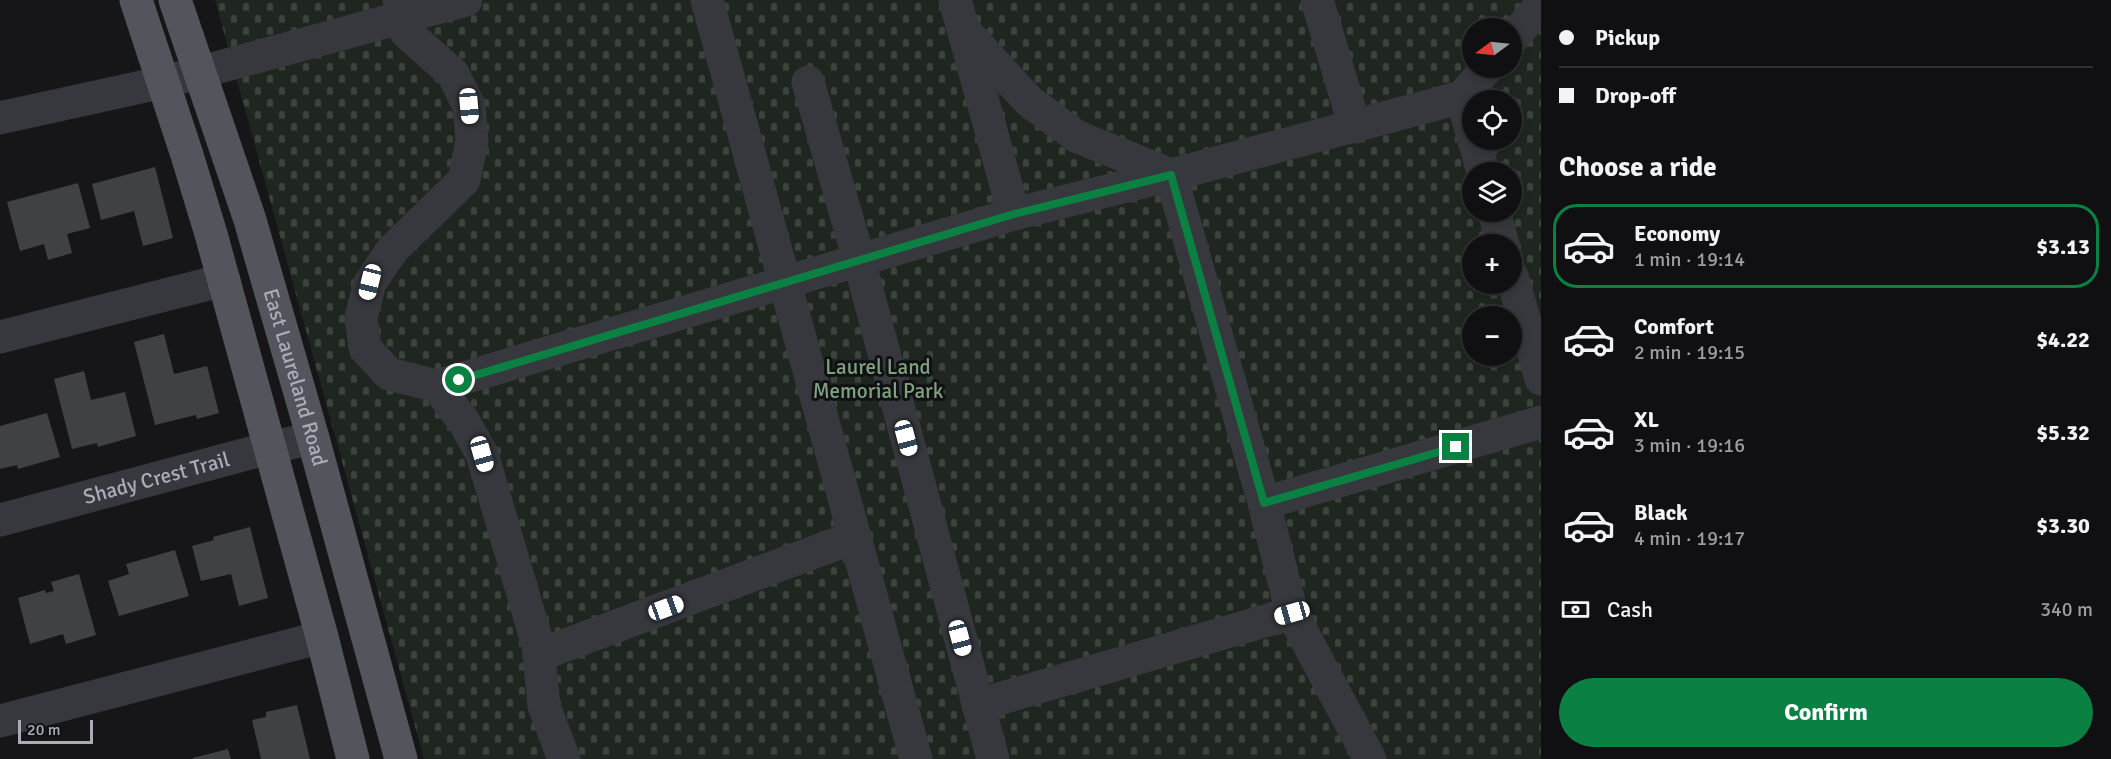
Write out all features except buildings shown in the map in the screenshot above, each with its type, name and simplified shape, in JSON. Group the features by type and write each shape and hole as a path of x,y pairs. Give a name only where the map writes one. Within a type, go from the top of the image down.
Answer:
{"main road":[{"name":"East Laureland Road","path":"136,0 164,82 224,280 353,759"},
{"name":"East Laureland Road","path":"175,0 250,220 313,438 401,759"}],"street":[{"path":"0,118 199,73 401,9 466,0"},
{"path":"707,0 916,759"},
{"path":"1317,0 1355,127"},
{"path":"1522,27 1541,5"},
{"path":"401,9 406,32 453,74 469,106 472,141 464,180 392,250 370,282 361,317 365,348 389,374 437,386 1014,214 1355,127 1462,97"},
{"path":"959,14 1029,101 1076,136 1171,175"},
{"path":"959,14 1014,214"},
{"path":"1468,90 1478,78"},
{"path":"808,82 859,260 993,759"},
{"path":"1171,175 1264,503 1292,613 1370,759"},
{"path":"0,337 224,280"},
{"path":"1517,294 1541,380"},
{"path":"437,386 464,422 482,454 538,645 544,706 564,759"},
{"path":"1264,503 1541,422"},
{"name":"Shady Crest Trail","path":"0,520 313,438"},
{"path":"539,655 855,537"},
{"path":"978,705 1292,613"},
{"path":"0,722 322,637"}],"green space":[{"name":"Laurel Land Memorial Park","path":"215,0 1541,0 1541,759 424,759"}],"route":[{"path":"459,380 1014,214 1171,175 1264,503 1456,447"}]}
